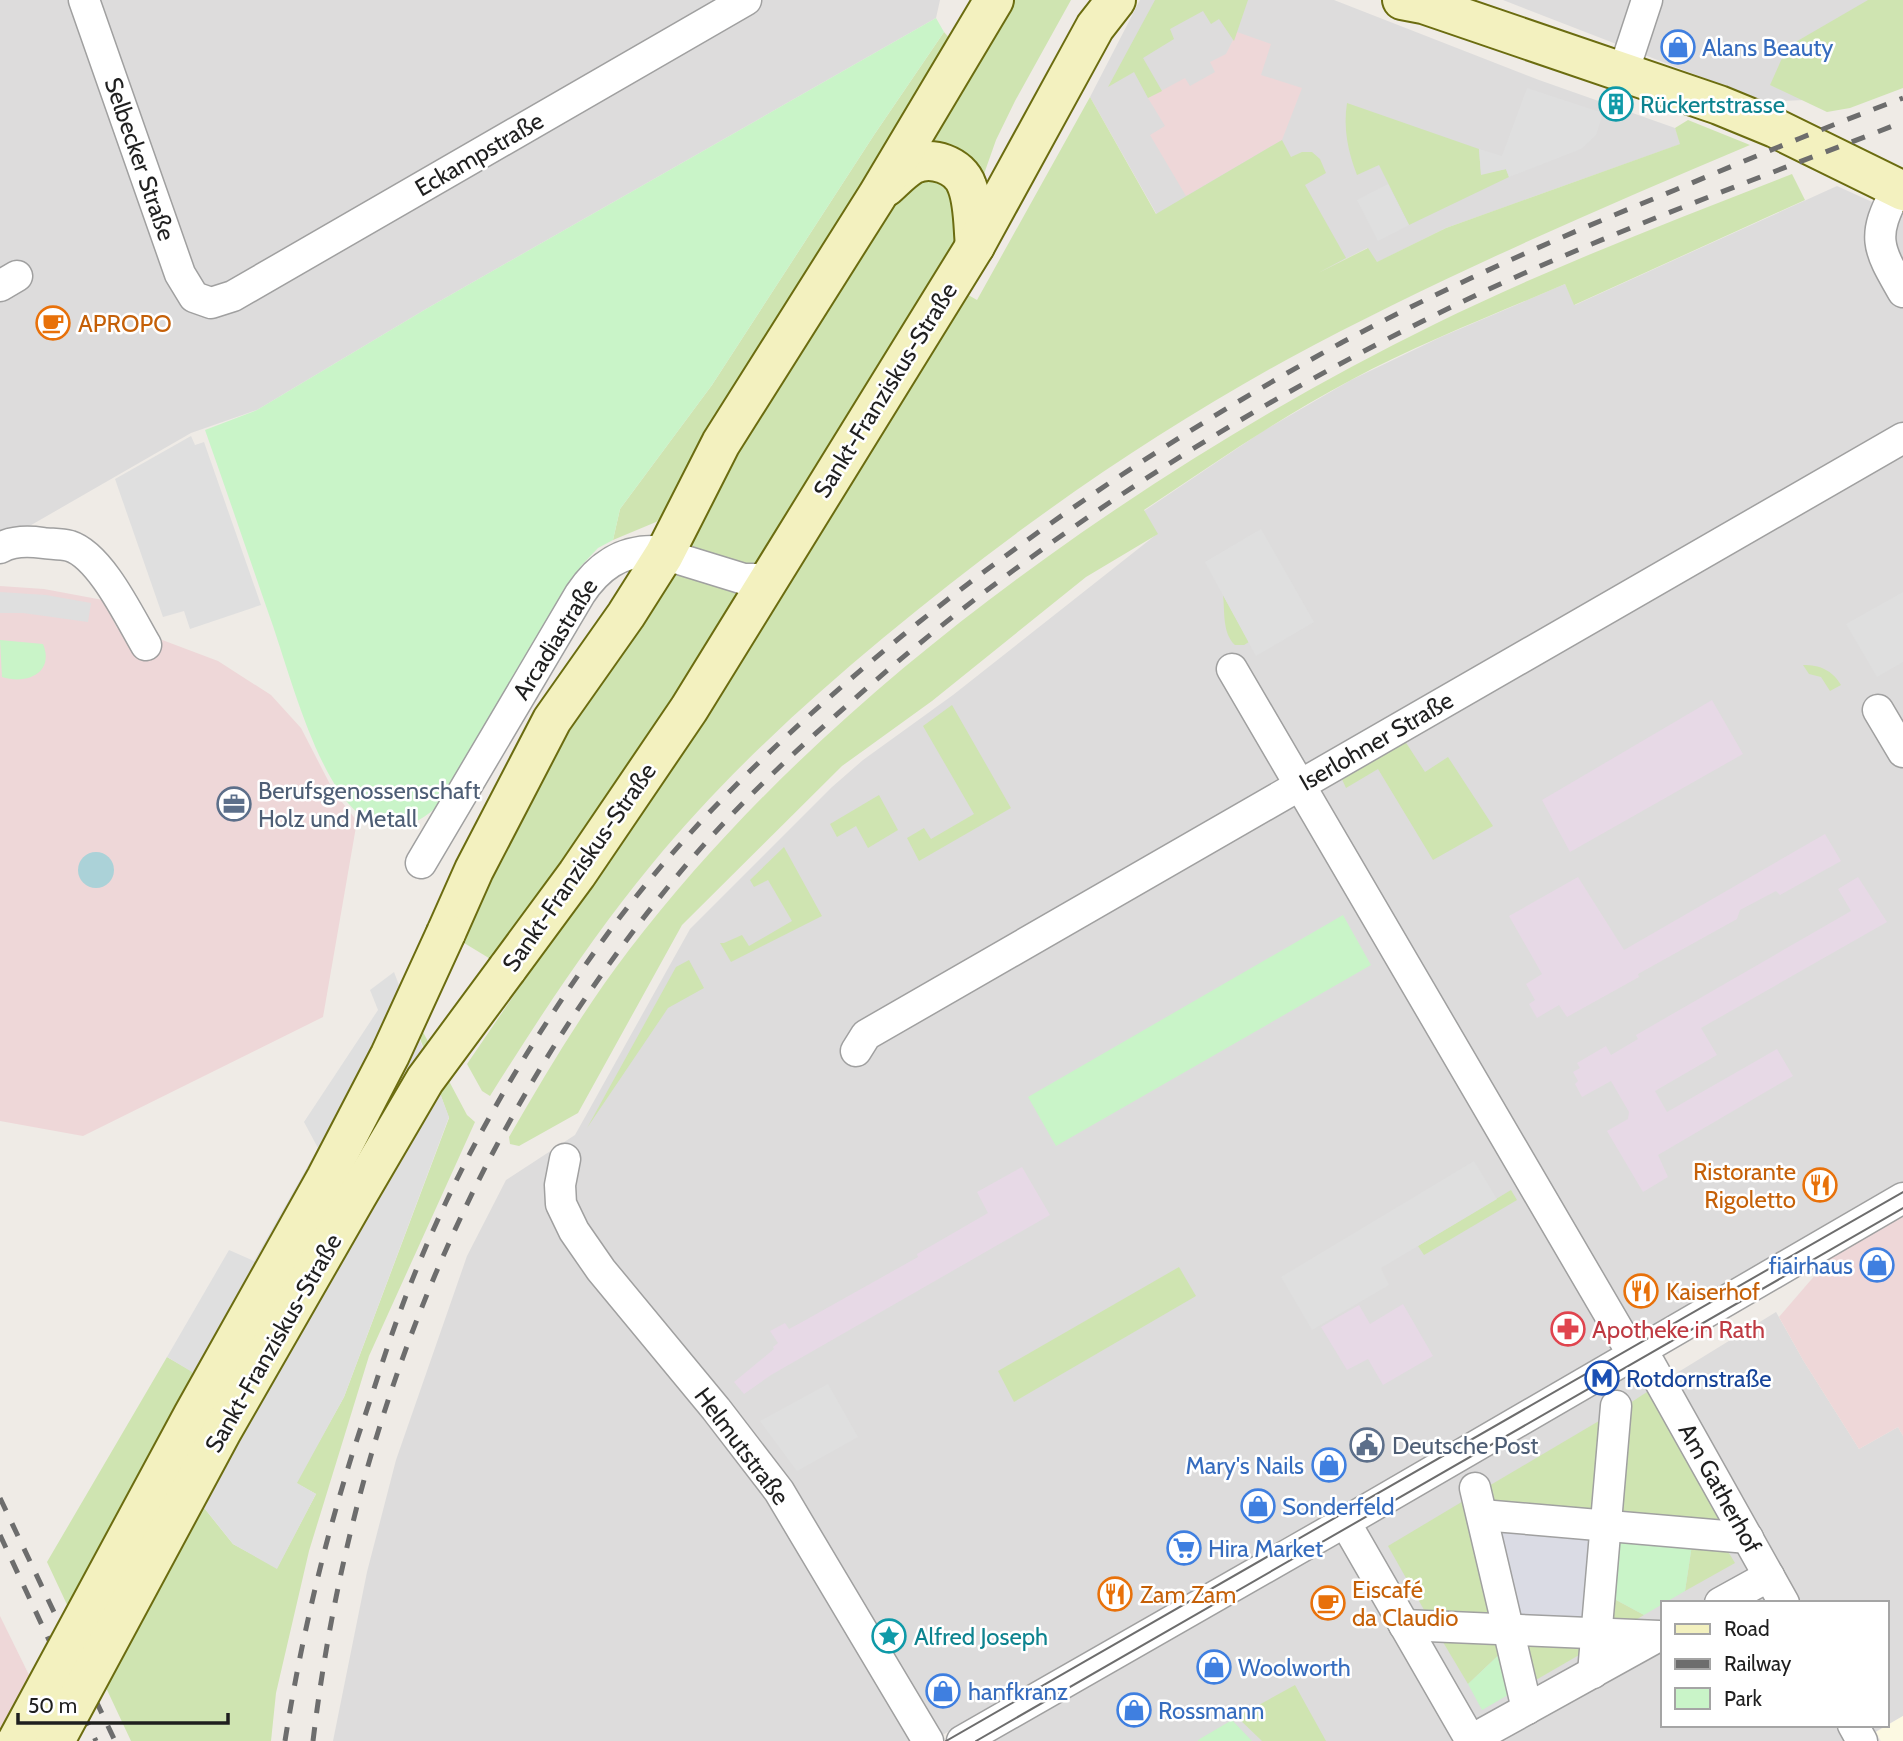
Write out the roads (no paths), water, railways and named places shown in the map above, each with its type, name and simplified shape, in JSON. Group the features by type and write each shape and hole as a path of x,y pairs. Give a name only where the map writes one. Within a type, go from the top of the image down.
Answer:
{"main road":[{"name":"Sankt-Franziskus-Straße","path":"18,1741 200,1403 326,1178 390,1055 486,847 552,720 626,615 664,555 728,432 877,196 994,0"},
{"path":"1413,1 1719,105 1775,128 1900,190"},
{"name":"Sankt-Franziskus-Straße","path":"55,1741 222,1431 425,1080 577,874 689,709 975,246 1103,9"},
{"path":"877,196 912,165 935,162 951,167 961,174 967,184 975,246"}],"street":[{"name":"Selbecker Straße","path":"85,0 180,274 194,297 211,303"},
{"name":"Eckampstraße","path":"211,303 245,289 746,0"},
{"path":"1623,73 1647,0"},
{"path":"1900,190 1888,206 1878,240 1887,264 1903,292"},
{"name":"Iserlohner Straße","path":"856,1051 866,1035 1903,438"},
{"path":"2,541 32,541 71,547 88,557 108,582 146,645"},
{"name":"Arcadiastraße","path":"421,863 589,580 611,561 639,551 653,551 744,579 769,579"},
{"path":"1232,669 1298,785 1642,1359"},
{"path":"1878,710 1903,752"},
{"name":"Helmutstraße","path":"565,1158 560,1185 561,1204 574,1231 601,1270 779,1490 928,1741"},
{"path":"962,1741 1345,1522 1642,1359 1903,1198"},
{"name":"Am Gatherhof","path":"1642,1359 1783,1601"},
{"path":"1593,1673 1616,1406"},
{"path":"1527,1709 1479,1501 1605,1525 1748,1538"},
{"path":"1345,1522 1471,1741 1661,1635"},
{"name":"Am Gatherhof","path":"1724,1601 1769,1576"},
{"path":"1404,1625 1661,1635"}],"water":[{"path":"96,852 109,857 114,870 109,883 96,888 83,883 78,870 83,857"}],"tram line":[{"path":"946,1741 1903,1192"},
{"path":"976,1741 1903,1208"}],"railway":[{"path":"285,1741 310,1608 349,1465 401,1308 446,1202 499,1100 581,971 635,897 743,778 862,669 955,594 1061,516 1227,408 1341,343 1506,262 1760,154 1903,98"},
{"path":"313,1741 331,1623 357,1508 390,1395 431,1286 479,1179 536,1076 600,977 672,882 735,811 851,702 916,646 984,593 1124,493 1271,402 1423,321 1541,266 1661,216 1903,122"},
{"path":"0,1498 115,1741"},
{"path":"0,1535 96,1741"}],"place":[{"name":"Alans Beauty","path":"1678,47"},
{"name":"Rückertstrasse","path":"1616,104"},
{"name":"APROPO","path":"53,323"},
{"name":"Berufsgenossenschaft Holz und Metall","path":"234,804"},
{"name":"Ristorante Rigoletto","path":"1820,1185"},
{"name":"fiairhaus","path":"1877,1265"},
{"name":"Kaiserhof","path":"1641,1291"},
{"name":"Apotheke in Rath","path":"1568,1329"},
{"name":"Rotdornstraße","path":"1602,1378"},
{"name":"Deutsche Post","path":"1367,1445"},
{"name":"Mary's Nails","path":"1329,1465"},
{"name":"Sonderfeld","path":"1258,1506"},
{"name":"Hira Market","path":"1184,1548"},
{"name":"Zam Zam","path":"1115,1594"},
{"name":"Eiscafé da Claudio","path":"1328,1603"},
{"name":"Alfred Joseph","path":"889,1636"},
{"name":"Woolworth","path":"1214,1667"},
{"name":"hanfkranz","path":"943,1691"},
{"name":"Rossmann","path":"1134,1710"}]}
